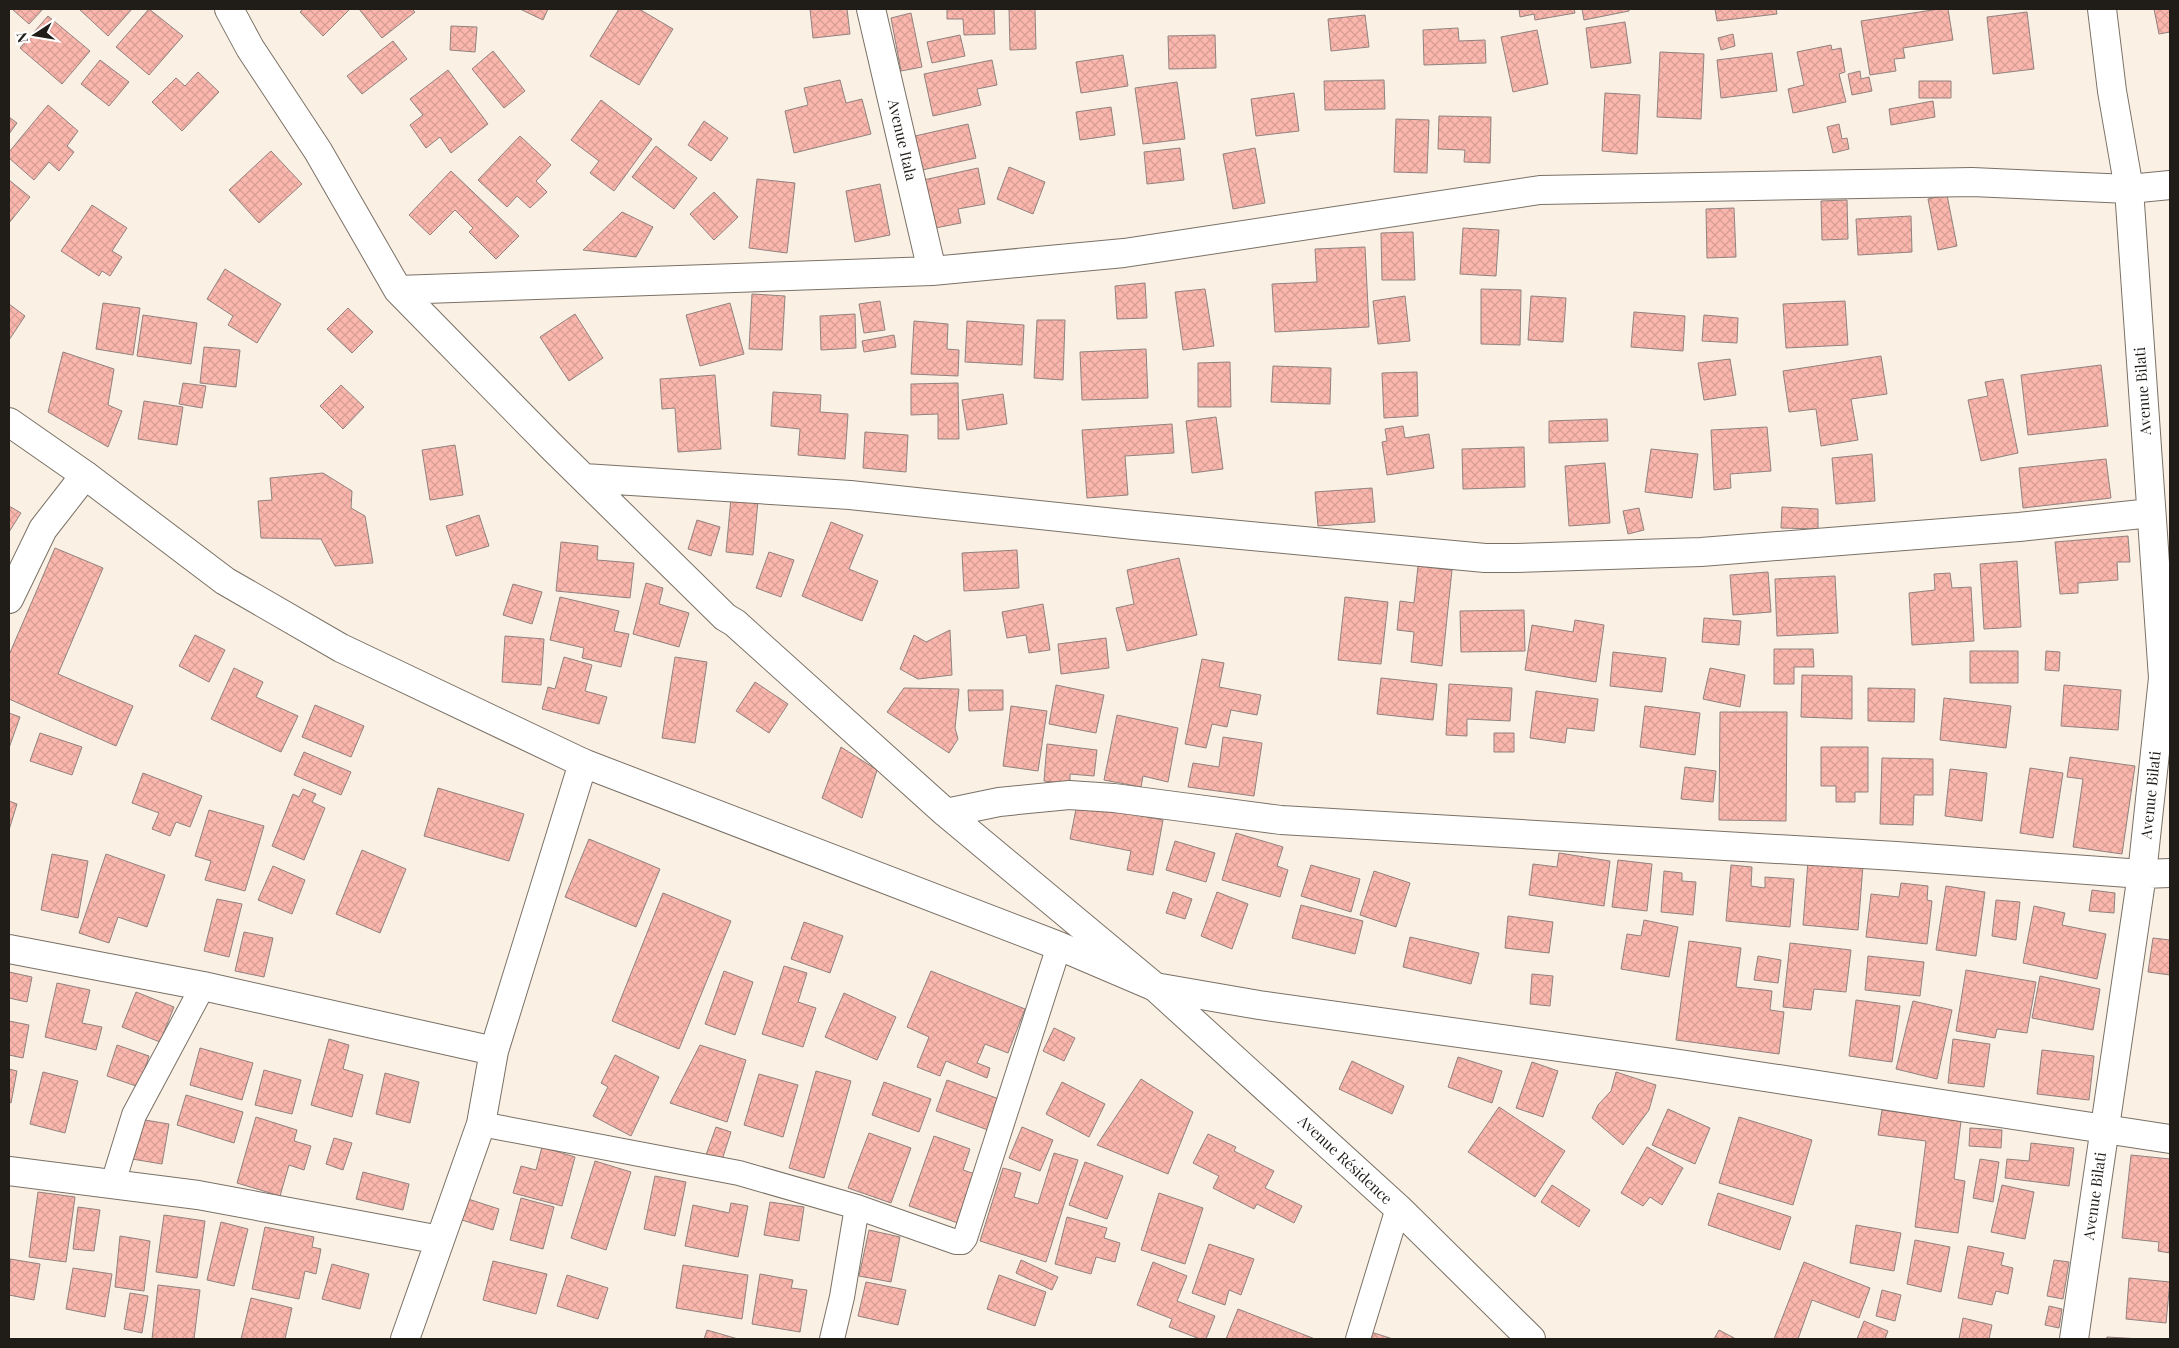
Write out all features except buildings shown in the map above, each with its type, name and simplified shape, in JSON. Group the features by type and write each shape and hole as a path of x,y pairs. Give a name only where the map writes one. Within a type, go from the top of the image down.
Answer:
{"street":[{"name":"Avenue Résidence","path":"229,9 250,48 318,151 398,290 725,618 735,623 946,813 1155,987 1398,1208 1531,1339"},
{"name":"Avenue Itala","path":"871,9 932,271"},
{"name":"Avenue Bilati","path":"2074,1339 2142,874 2163,678 2164,609 2151,512 2129,189 2112,91 2102,9"},
{"path":"398,290 932,271 1124,253 1540,190 1972,182 2129,189 2170,185"},
{"path":"9,422 86,475 225,581 332,644 583,763 1059,946 1155,987 1259,1005 1680,1064 2105,1131 2170,1139"},
{"path":"9,599 43,530 86,475"},
{"path":"584,478 850,495 1154,527 1486,558 1701,552 2019,527 2151,512"},
{"path":"405,1339 481,1124 494,1051 583,763"},
{"path":"946,813 999,802 1069,795 1114,798 1281,820 1896,856 2142,874 2170,873"},
{"path":"9,949 203,986 494,1051"},
{"path":"9,1172 112,1183 198,1196 440,1240"}],"lane":[{"path":"481,1124 739,1173 857,1207 956,1242 962,1242 965,1238 1059,946"},
{"path":"112,1183 134,1115 203,986"},
{"path":"832,1339 842,1297 857,1207"},
{"path":"1358,1339 1398,1208"}]}
